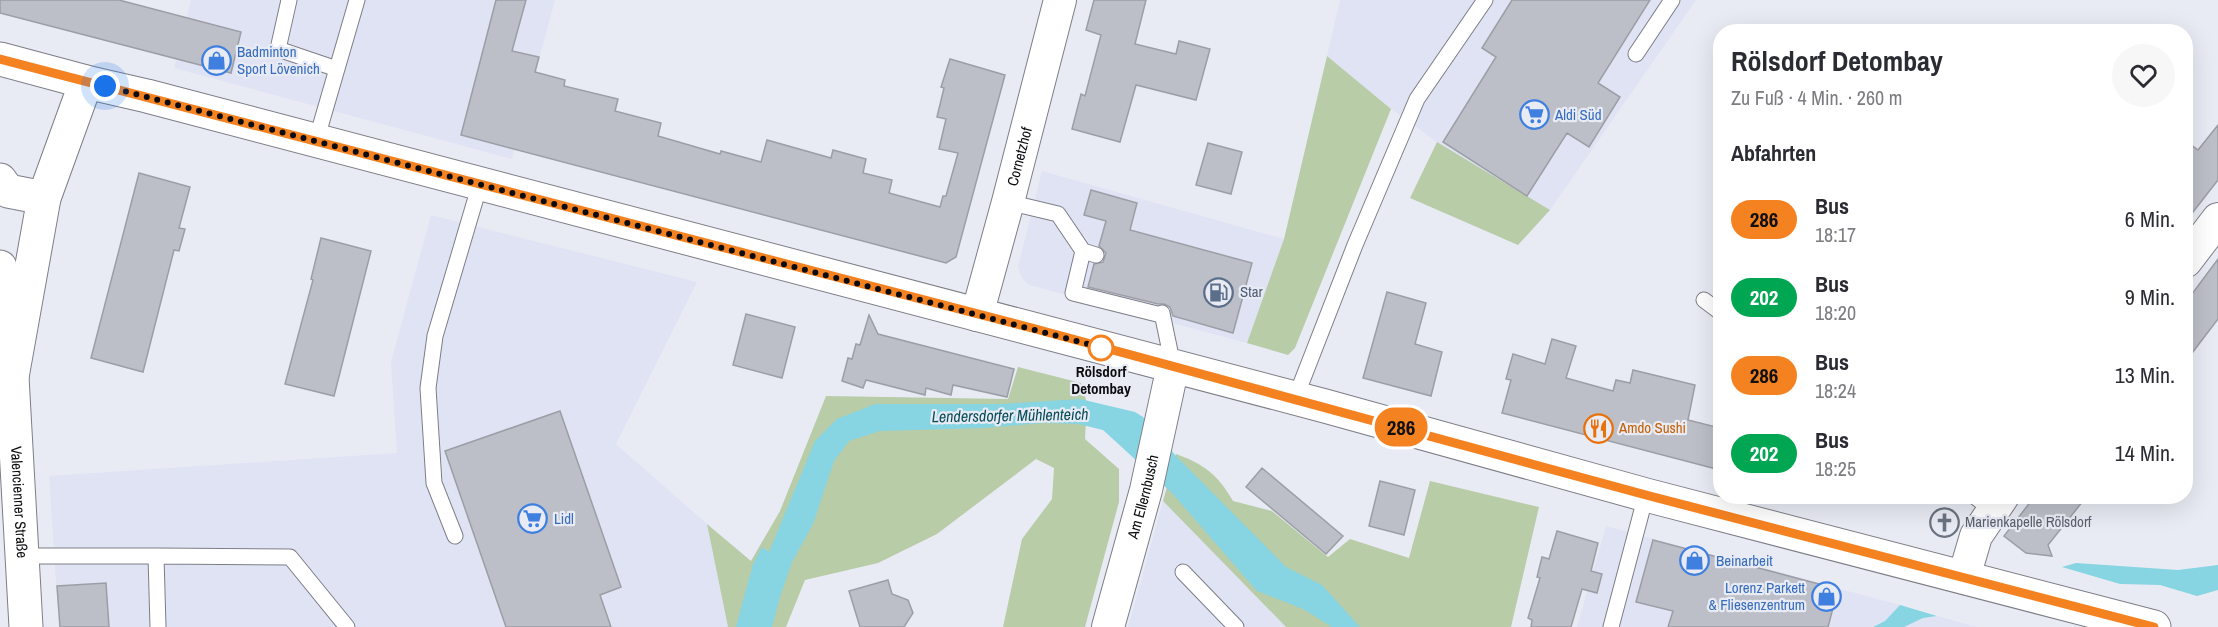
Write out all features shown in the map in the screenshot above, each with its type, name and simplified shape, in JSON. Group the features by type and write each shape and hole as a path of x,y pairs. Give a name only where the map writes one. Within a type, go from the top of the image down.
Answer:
{"street":[{"name":"Cornetzhof","path":"976,315 1008,202 1060,0"},
{"path":"0,59 1173,366 1646,495 1964,578 2094,617 2154,627"},
{"name":"Valencienner Straße","path":"12,377 44,198 86,82"},
{"path":"0,180 8,191 44,198"},
{"path":"2193,252 2218,219"},
{"name":"Valencienner Straße","path":"0,267 12,377 26,627"},
{"name":"Am Ellernbusch","path":"1108,627 1146,490 1173,366"},
{"path":"1964,578 1976,536 1989,504"}],"lane":[{"path":"289,0 278,49 337,69"},
{"path":"316,141 357,0"},
{"path":"1295,399 1355,245 1417,99 1485,0"},
{"path":"1636,54 1671,0"},
{"path":"455,536 434,483 428,388 435,336 480,184"},
{"path":"1008,202 1058,214 1090,253 1073,293 1161,314 1173,366"},
{"path":"1704,300 1713,307"},
{"path":"1611,627 1646,495"},
{"path":"22,556 291,557 347,627"},
{"path":"156,556 158,627"},
{"path":"1183,572 1236,627"}],"shaded area":[{"path":"191,0 555,0 512,159 174,68"},
{"path":"1340,0 1696,0 1550,210 1437,142 1391,109 1327,56"},
{"path":"1042,171 1284,239 1247,343 1029,285 1022,278 1018,267"},
{"path":"431,215 697,282 616,444 707,524 728,627 59,627 49,476 397,453 391,362"},
{"path":"1163,501 1286,627 1128,627"},
{"path":"1606,526 1900,605 1885,621 1873,627 1577,627"},
{"path":"1937,616 1977,627 1904,627 1923,618"}],"green space":[{"path":"1327,56 1391,109 1295,348 1288,355 1247,343 1284,239"},
{"path":"1437,142 1550,210 1518,245 1410,198"},
{"path":"1018,367 1081,383 1087,403 1085,439 1119,469 1119,502 1085,627 1003,627 1022,539 1052,499 1054,468 1036,459 937,534 878,563 805,580 786,627 728,627 707,524 751,561 780,511 826,396 1008,399"},
{"path":"1176,454 1202,466 1216,477 1233,501 1272,511 1328,557 1350,539 1409,558 1430,481 1539,507 1511,627 1286,627 1163,501"}],"water":[{"name":"Lendersdorfer Mühlenteich","path":"1080,399 1135,412 1143,417 1176,456 1286,567 1322,585 1360,627 1332,627 1303,609 1257,591 1172,493 1103,430 1078,424 1045,423 982,428 880,431 849,441 834,461 813,524 792,562 772,627 736,627 753,564 762,547 769,552 815,441 837,419 875,404 1001,404"},
{"path":"2076,563 2178,570 2218,565 2218,590 2197,596 2160,585 2120,584 2062,567"},
{"path":"1900,605 1937,616 1923,618 1904,627 1873,627 1885,621"}],"building":[{"path":"0,0 119,0 241,32 231,73 0,13"},
{"path":"496,0 526,0 512,51 539,57 535,72 565,80 564,86 618,99 615,111 661,123 658,136 720,154 721,151 761,162 767,140 831,158 833,150 866,159 863,173 892,180 889,193 940,207 943,196 946,196 958,153 939,149 946,119 937,117 944,88 941,87 950,59 1005,75 956,257 946,263 461,135"},
{"path":"1094,0 1146,0 1135,44 1176,54 1179,41 1210,49 1196,100 1136,85 1120,142 1072,129 1081,94 1085,96 1101,35 1086,30"},
{"name":"Aldi Süd","path":"1512,0 1650,0 1598,83 1620,97 1589,147 1567,133 1527,196 1443,142 1496,57 1482,48"},
{"path":"2218,125 2218,180 2193,212 2193,146 2198,150"},
{"path":"1208,143 1242,152 1231,194 1196,185"},
{"path":"139,173 190,187 179,228 185,229 179,251 174,250 143,372 91,358"},
{"path":"1091,190 1137,203 1130,230 1252,263 1233,333 1173,316 1170,307 1164,304 1088,287 1094,264 1103,262 1106,253 1099,246 1106,221 1084,215"},
{"path":"321,238 371,251 334,396 285,384 313,280 311,279"},
{"path":"2218,259 2218,319 2193,352 2193,293"},
{"path":"1387,292 1426,303 1415,344 1442,352 1431,396 1363,378"},
{"path":"746,314 795,327 782,378 733,365"},
{"path":"869,315 878,334 1014,369 1007,397 953,385 951,395 926,388 925,395 866,380 863,388 842,381 848,358 852,359 856,344 860,345"},
{"path":"1552,339 1576,346 1566,378 1613,391 1616,380 1630,383 1633,370 1695,385 1688,420 1713,426 1713,468 1502,413 1511,380 1506,379 1513,354 1545,364"},
{"name":"Lidl","path":"560,411 621,587 600,595 611,627 506,627 445,451"},
{"path":"1262,468 1343,536 1326,554 1246,487"},
{"path":"1380,481 1415,490 1404,535 1369,526"},
{"path":"2029,504 2081,504 2048,545 2052,556 2026,553 2004,536"},
{"path":"1557,531 1598,543 1591,571 1602,574 1597,593 1582,589 1571,627 1531,627 1532,620 1528,618 1540,578 1537,577 1542,557 1549,559"},
{"path":"1653,540 1838,589 1828,627 1668,627 1673,611 1636,602"},
{"path":"888,580 892,594 908,600 913,613 904,627 860,627 849,591"},
{"path":"106,583 109,627 60,627 57,586"}],"bus line":[{"name":"286","path":"0,59 687,240 1032,328 1646,495 2154,627"}],"place":[{"name":"Badminton Sport Lövenich","path":"216,61"},
{"name":"Aldi Süd","path":"1534,115"},
{"name":"Star","path":"1219,292"},
{"name":"Rölsdorf Detombay","path":"1101,348"},
{"name":"Amdo Sushi","path":"1598,428"},
{"name":"Lidl","path":"533,519"},
{"name":"Marienkapelle Rölsdorf","path":"1944,522"},
{"name":"Beinarbeit","path":"1695,561"},
{"name":"Lorenz Parkett & Fliesenzentrum","path":"1826,597"}],"route":[{"path":"105,86 1107,349 1101,348"}]}
